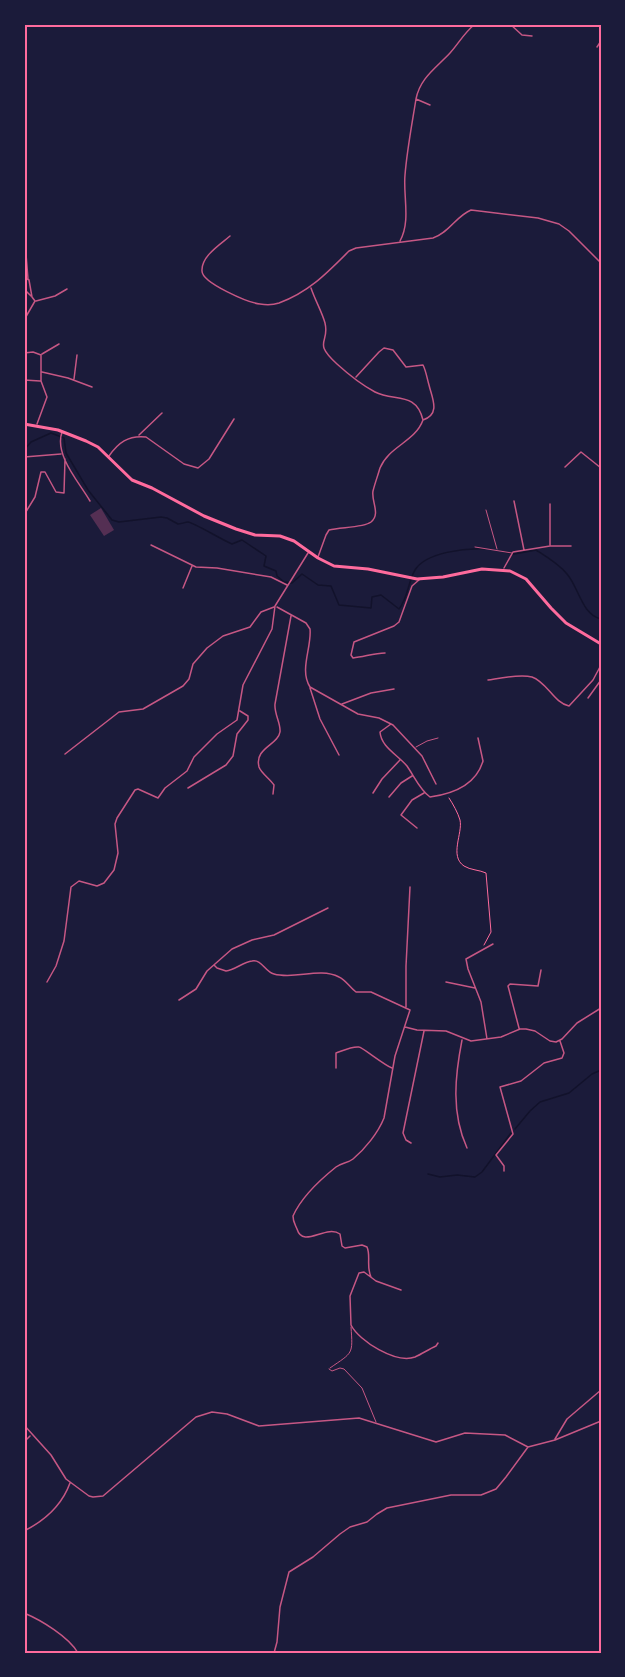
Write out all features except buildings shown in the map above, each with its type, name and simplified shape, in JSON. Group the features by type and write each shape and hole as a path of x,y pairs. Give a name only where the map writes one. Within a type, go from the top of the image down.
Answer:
{"main road":[{"path":"24,423 37,425 98,447 132,480 204,516 245,533 286,537 334,566 368,569 419,579 482,569 504,569 526,579 566,623 601,644"}],"street":[{"path":"399,242 403,236 407,208 405,178 416,99 421,84 449,54 462,35 475,24"},
{"path":"510,24 522,35 532,36"},
{"path":"597,47 601,40"},
{"path":"416,99 430,105"},
{"path":"230,236 209,254 201,270 202,273 207,280 243,300 259,304 279,303 310,288 356,248 441,236 465,212 479,210 495,214 538,218 559,224 601,263"},
{"path":"26,254 32,297"},
{"path":"24,277 29,280"},
{"path":"310,288 325,322 322,343 325,352 339,367 376,393 398,396 414,403 421,411 423,420"},
{"path":"24,289 35,301"},
{"path":"24,320 35,301 56,296 67,289"},
{"path":"41,355 59,344"},
{"path":"318,558 329,530 368,524 373,520 376,516 372,492 385,457 412,437 423,420 429,418 434,411 423,365 406,367 393,350 384,348 356,378"},
{"path":"24,353 33,352 41,355"},
{"path":"37,425 47,398 41,381 41,355"},
{"path":"74,380 77,355"},
{"path":"41,372 53,373 92,387"},
{"path":"24,380 41,381"},
{"path":"108,457 119,442 138,436 162,413"},
{"path":"138,436 153,440 184,464 198,468 214,452 234,419"},
{"path":"61,435 64,459 90,501"},
{"path":"565,467 581,452 601,468"},
{"path":"24,457 62,454"},
{"path":"24,515 35,497 41,472 45,472 56,492 64,493 64,459"},
{"path":"514,501 524,551"},
{"path":"550,504 550,546"},
{"path":"151,545 192,566 271,577 288,585"},
{"path":"504,569 511,554 550,546 571,546"},
{"path":"47,982 56,966 64,941 71,887 80,881 93,886 104,883 114,870 118,861 115,830 117,818 135,790 138,789 158,798 165,788 187,771 190,762 217,734 235,723 240,711 243,685 272,629 275,606 308,552"},
{"path":"183,588 192,566"},
{"path":"385,653 353,658 351,656 354,642 399,622 412,586 419,579"},
{"path":"275,606 306,623 310,629 305,672 320,719 339,755"},
{"path":"64,754 119,712 143,709 183,686 188,681 196,660 207,648 223,636 250,627 261,612 275,606"},
{"path":"273,794 274,787 261,770 259,762 265,747 276,741 280,735 275,710 282,656 290,631 291,615"},
{"path":"488,680 532,677 569,706 593,680 601,665"},
{"path":"588,698 601,680"},
{"path":"310,687 361,715 379,718 392,724 422,756 436,784"},
{"path":"341,705 371,693 394,689"},
{"path":"188,788 231,760 237,734 248,720 248,716 240,711"},
{"path":"392,724 379,735 388,749 400,760 430,798 451,793 475,778 483,761 478,738"},
{"path":"373,793 382,779 400,760"},
{"path":"389,797 401,783 413,776"},
{"path":"417,828 400,815 412,800 425,792"},
{"path":"406,1008 405,966 410,887"},
{"path":"179,1000 196,989 205,974 239,945 274,935 328,908"},
{"path":"487,1040 481,1002 468,969 466,957 493,944"},
{"path":"214,965 226,971 254,961 259,962 268,972 276,975 331,974 341,978 356,992 371,992 410,1012 399,1040 384,1118 377,1132 352,1159 337,1167 321,1182 299,1205 292,1218 298,1234 302,1237 310,1238 319,1233 334,1231 339,1234 343,1247 362,1245 367,1247 371,1277"},
{"path":"520,1029 507,986 510,984 538,986 541,970"},
{"path":"446,982 476,988"},
{"path":"405,1027 446,1031 471,1041 487,1040 520,1029 535,1031 552,1041 560,1040 573,1026 601,1008"},
{"path":"411,1143 406,1140 403,1133 424,1030"},
{"path":"462,1039 456,1092 459,1126 467,1148"},
{"path":"504,1171 504,1166 496,1155 513,1134 499,1088 521,1081 544,1063 562,1058 564,1053 560,1040"},
{"path":"336,1068 336,1053 359,1047 364,1048 375,1060 392,1069"},
{"path":"401,1290 361,1272 354,1283 350,1302 351,1327 369,1344 392,1355 414,1357 438,1343"},
{"path":"555,1440 567,1419 601,1390"},
{"path":"24,1425 51,1455 62,1476 93,1497 103,1496 196,1417 212,1412 242,1418 259,1426 359,1418 436,1442 465,1432 505,1435 528,1447"},
{"path":"273,1653 277,1642 280,1607 289,1572 314,1557 340,1534 350,1527 367,1522 387,1508 452,1495 481,1495 496,1489 528,1447 555,1440 601,1421"},
{"path":"24,1442 31,1435"},
{"path":"24,1531 53,1510 65,1497 70,1483"},
{"path":"24,1613 36,1618 74,1646 78,1653"}],"lane":[{"path":"486,510 496,549"},
{"path":"475,548 496,549 511,554"},
{"path":"415,748 438,738"},
{"path":"351,1327 353,1348 351,1352 329,1369 332,1371 344,1369 362,1389 376,1424"}],"path":[{"path":"446,795 451,800 459,819 457,852 459,861 464,866 486,873 491,932 483,950"}],"waterway":[{"path":"24,450 31,442 51,433 64,438 66,453 88,490 112,520 119,522 161,517 178,524 191,523 232,544 242,540 266,556 264,566 276,571 277,576 284,582 292,583 302,574 318,585 331,586 339,605 371,608 372,597 381,595 399,609 415,570 420,564 447,552 485,549"},
{"path":"505,552 514,554 536,550 553,561 567,574 589,612 601,619"},
{"path":"515,1129 540,1102 569,1093 592,1074 601,1070"},
{"path":"428,1174 440,1177 457,1175 475,1177 482,1172 511,1133"}]}
